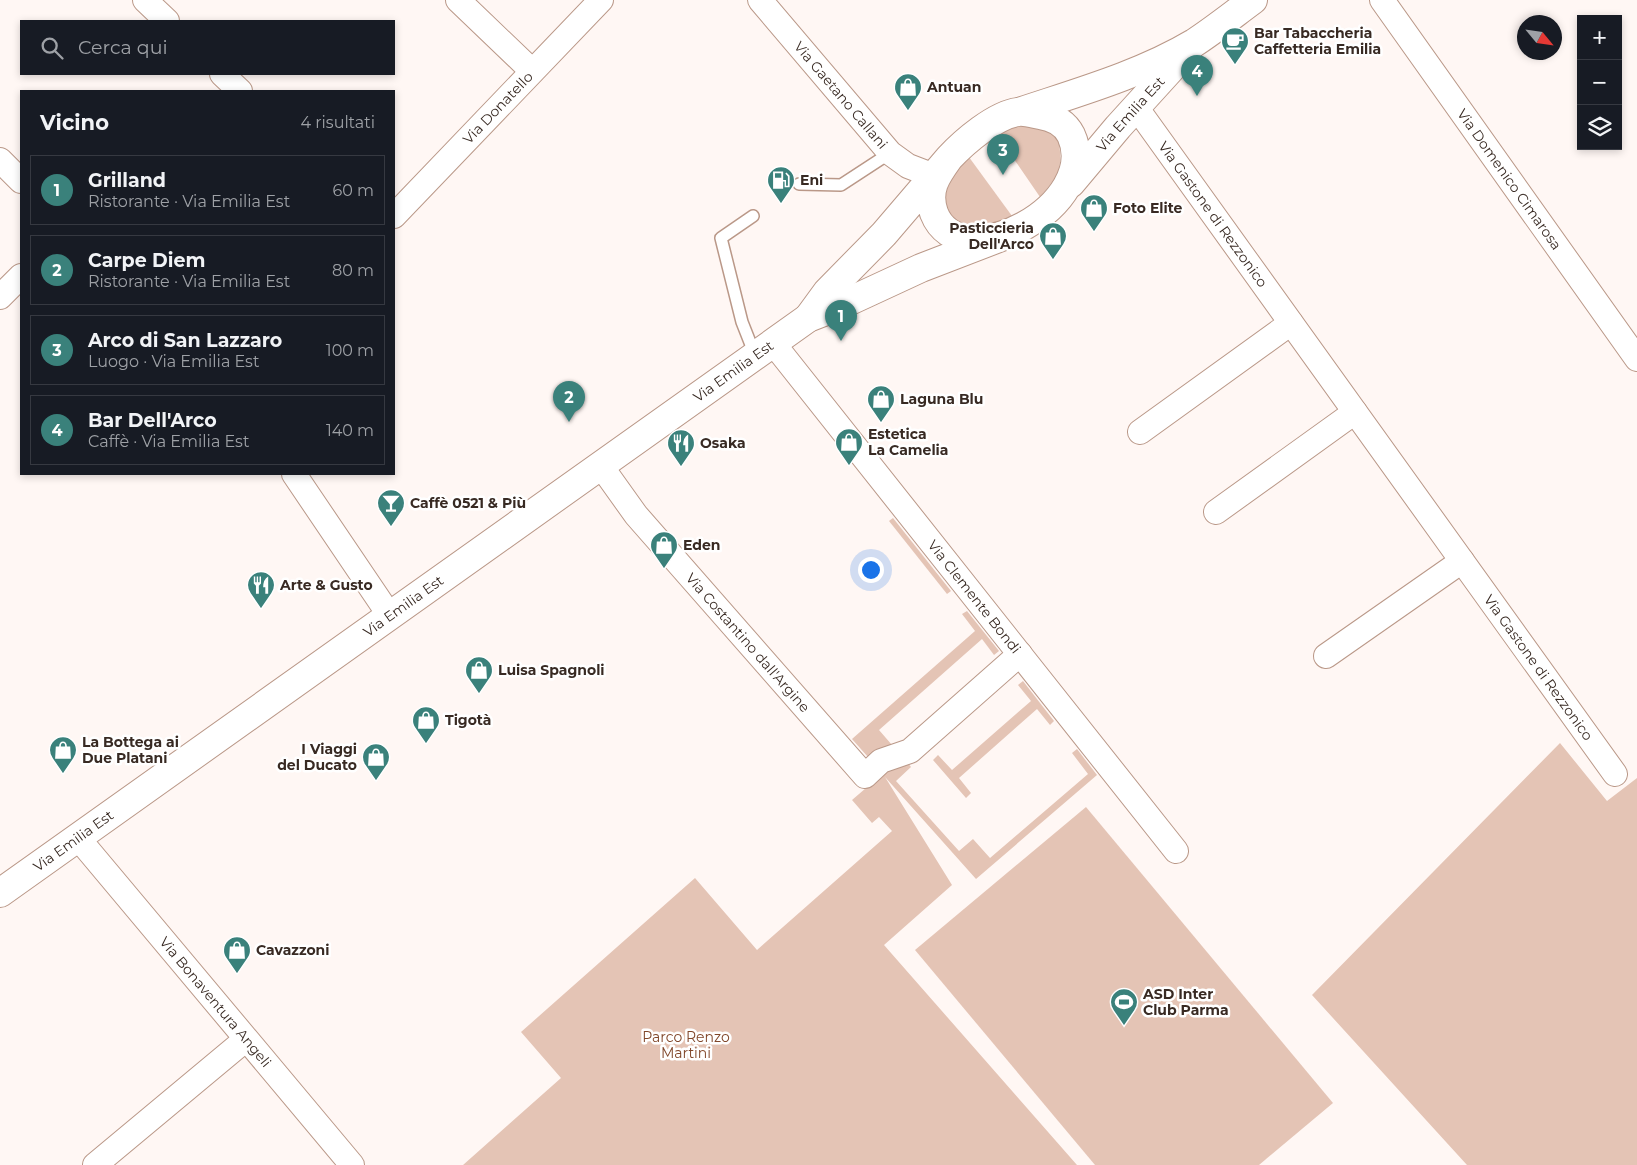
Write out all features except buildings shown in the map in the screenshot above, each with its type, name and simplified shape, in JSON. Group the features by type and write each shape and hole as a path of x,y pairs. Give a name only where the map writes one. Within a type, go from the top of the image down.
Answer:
{"main road":[{"name":"Via Emilia Est","path":"808,318 827,292 879,240 941,167 982,129 1018,112 1101,85 1193,43 1253,0"},
{"name":"Via Emilia Est","path":"0,894 808,318 845,304 920,268 1004,236 1040,216 1069,186 1193,43"},
{"name":"Via Emilia Est","path":"1018,112 1046,116 1058,120 1069,130 1074,142 1076,158 1069,186"},
{"name":"Via Emilia Est","path":"941,167 932,182 930,202 938,223 951,234 966,239 1004,236"}],"street":[{"path":"145,0 166,20"},
{"path":"458,0 532,71"},
{"name":"Via Donatello","path":"395,215 600,0"},
{"name":"Via Gaetano Callani","path":"760,0 890,153 908,166 941,167"},
{"name":"Via Domenico Cimarosa","path":"1382,0 1637,359"},
{"path":"223,75 239,90"},
{"name":"Via Gastone di Rezzonico","path":"1136,107 1615,774"},
{"path":"0,160 20,180"},
{"path":"0,297 20,277"},
{"path":"1140,432 1291,323"},
{"name":"Via Clemente Bondi","path":"764,349 1020,654 1176,851"},
{"path":"1216,512 1355,412"},
{"name":"Via Costantino dall'Argine","path":"601,466 636,515 865,776 881,761 910,751 1020,654"},
{"path":"295,475 390,616"},
{"path":"1326,656 1462,561"},
{"name":"Via Bonaventura Angeli","path":"78,838 245,1040 352,1165"},
{"path":"95,1165 245,1040"}],"lane":[{"path":"799,184 841,185 890,153"},
{"path":"753,216 721,238 742,322 764,349"}],"green space":[{"path":"1023,125 1058,133 1059,168 1053,181 1040,197 996,133"},
{"path":"966,153 1012,216 996,223 970,227 947,215 943,189"},
{"path":"893,518 951,591 947,594 889,521"},
{"path":"967,611 999,651 994,655 982,639 879,730 892,745 868,757 852,739 975,631 962,614"},
{"path":"1023,681 1054,721 1050,725 1037,709 959,778 971,793 966,798 933,760 938,755 952,770 1031,701 1018,685"},
{"path":"1560,743 1607,801 1637,778 1637,1165 1467,1165 1312,995"},
{"name":"Parco Renzo Martini","path":"1077,749 1097,775 976,879 885,777 952,885 884,945 1077,1165 463,1165 561,1078 521,1032 695,878 757,950 892,831 879,817 872,823 852,800 887,770 908,763 911,767 896,781 959,851 973,839 990,858 1088,774 1072,753"},
{"name":"ASD Inter Club Parma","path":"1086,807 1333,1103 1259,1165 1095,1165 915,950"}],"place":[{"name":"Bar Tabaccheria Caffetteria Emilia","path":"1235,65"},
{"name":"Bar Dell'Arco","path":"1197,96"},
{"name":"Antuan","path":"908,111"},
{"name":"Arco di San Lazzaro","path":"1003,175"},
{"name":"Eni","path":"781,204"},
{"name":"Foto Elite","path":"1094,232"},
{"name":"Pasticcieria Dell'Arco","path":"1053,260"},
{"name":"Grilland","path":"841,341"},
{"name":"Carpe Diem","path":"569,422"},
{"name":"Laguna Blu","path":"881,423"},
{"name":"Estetica La Camelia","path":"849,466"},
{"name":"Osaka","path":"681,467"},
{"name":"Caffè 0521 & Più","path":"391,527"},
{"name":"Eden","path":"664,569"},
{"name":"Arte & Gusto","path":"261,609"},
{"name":"Luisa Spagnoli","path":"479,694"},
{"name":"Tigotà","path":"426,744"},
{"name":"La Bottega ai Due Platani","path":"63,774"},
{"name":"I Viaggi del Ducato","path":"376,781"},
{"name":"Cavazzoni","path":"237,974"},
{"name":"ASD Inter Club Parma","path":"1124,1026"}]}
